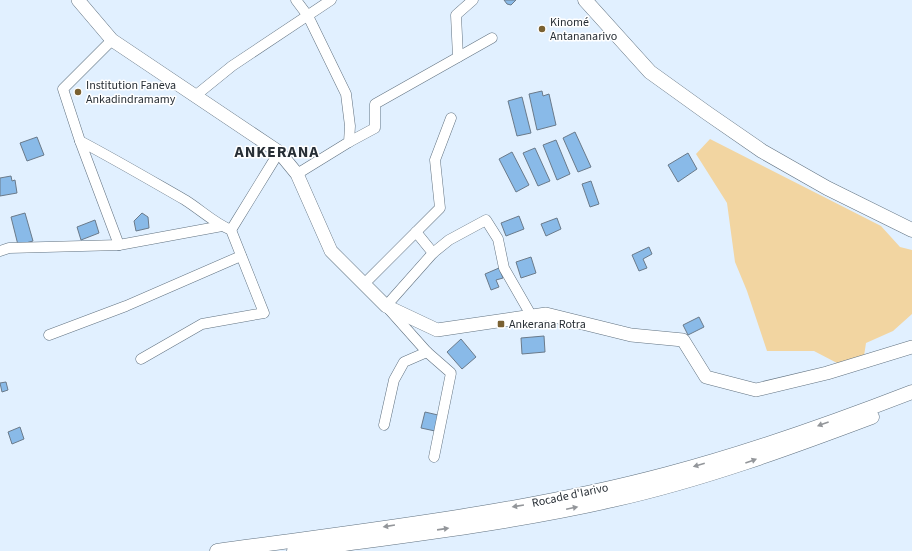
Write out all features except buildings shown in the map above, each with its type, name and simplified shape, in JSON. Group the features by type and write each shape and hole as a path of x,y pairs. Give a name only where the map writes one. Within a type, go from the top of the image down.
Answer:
{"main road":[{"path":"585,0 650,72 707,113 762,151 827,188 912,230"},
{"name":"Rocade d'Iarivo","path":"217,551 471,514 607,488 728,456 912,392"},
{"name":"Rocade d'Iarivo","path":"294,551 547,514 614,500 743,464 912,402"}],"street":[{"path":"78,0 112,40 279,152 297,174 331,251 386,306 427,352 451,374 434,458"},
{"path":"296,0 308,16 346,94 350,126 349,142"},
{"path":"195,96 232,66 332,0"},
{"path":"458,57 456,15 473,0"},
{"path":"297,174 375,128 375,104 492,38"},
{"path":"112,40 63,89 80,141 119,245"},
{"path":"364,284 440,208 435,160 451,118"},
{"path":"80,141 187,202 222,226 231,230 240,256 264,313 202,324 141,359"},
{"path":"231,230 279,152"},
{"path":"386,306 434,253 449,240 486,220 498,239 504,268 531,315"},
{"path":"0,251 9,248 119,245 222,226"},
{"path":"416,232 434,253"},
{"path":"49,335 126,306 240,256"},
{"path":"386,306 438,330 531,315 546,314 631,335 683,340 706,377 756,390 828,373 901,352 912,347"},
{"path":"384,425 394,380 404,362 427,352"}],"shaded area":[{"path":"710,139 881,226 900,247 912,250 912,314 893,331 866,343 864,356 837,363 814,351 767,351 747,291 735,262 727,203 696,154"}],"place":[{"name":"Kinomé Antananarivo","path":"542,29"},
{"name":"Institution Faneva Ankadindramamy","path":"78,92"},
{"name":"Ankerana Rotra","path":"501,324"}],"district":[{"name":"ANKERANA","path":"277,151"}]}
